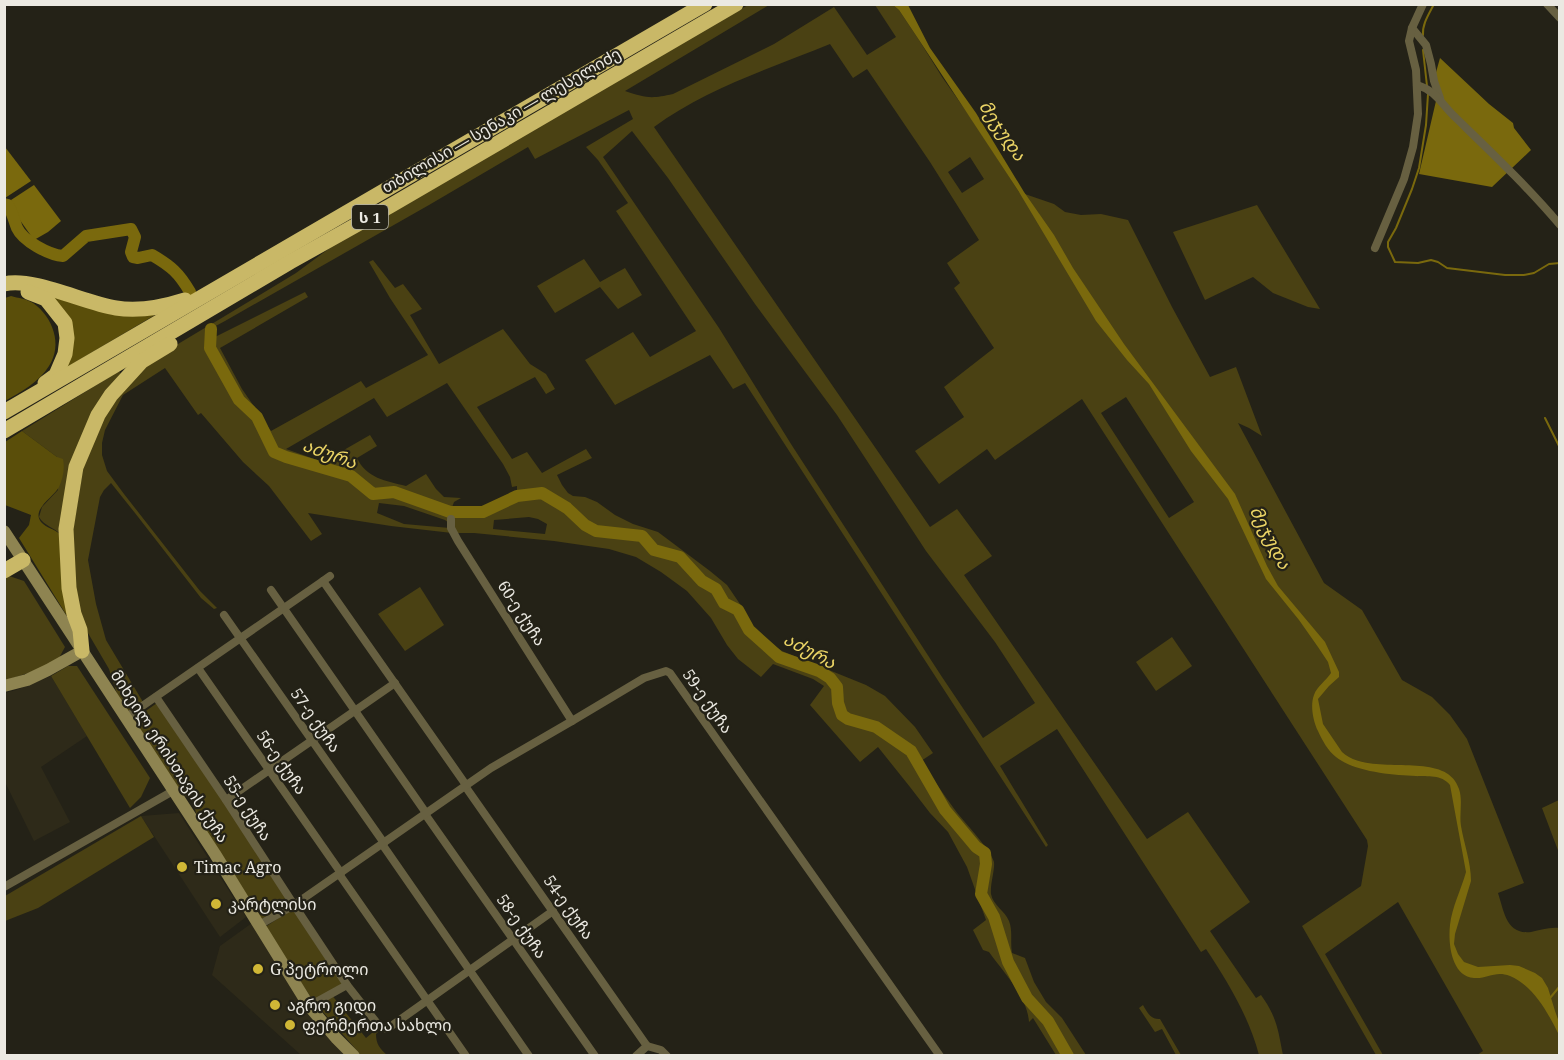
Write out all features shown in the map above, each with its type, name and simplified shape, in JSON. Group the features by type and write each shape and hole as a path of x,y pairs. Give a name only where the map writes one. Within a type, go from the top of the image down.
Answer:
{"highway":[{"name":"თბილისი — სენაკი — ლესელიძე","path":"4,412 705,4"},
{"name":"თბილისი — სენაკი — ლესელიძე","path":"4,431 290,262 736,4"},
{"path":"82,651 80,630 69,588 66,530 76,467 98,415 111,395 142,361 273,282 290,262"},
{"path":"4,284 28,284 118,309 160,307 202,296"},
{"path":"4,290 21,290 46,299 65,323 65,354 56,375 20,404"},
{"path":"4,571 23,560"}],"main road":[{"name":"მიხეილ ერისთავის ქუჩა","path":"4,531 309,1005 354,1056"},
{"path":"4,686 27,680 82,651"}],"street":[{"path":"1375,248 1404,180 1413,147 1418,114 1417,85 1416,70 1408,41 1423,4"},
{"path":"1547,4 1560,18"},
{"path":"1412,28 1423,41 1440,99"},
{"path":"1417,85 1429,90 1440,99 1451,114 1512,172 1560,225"},
{"name":"60-ე ქუჩა","path":"451,519 451,528 458,541 572,721"},
{"name":"54-ე ქუჩა","path":"125,718 327,579 395,683 647,1046"},
{"name":"58-ე ქუჩა","path":"271,590 595,1056"},
{"name":"57-ე ქუჩა","path":"224,615 529,1056"},
{"name":"56-ე ქუჩა","path":"198,668 466,1056"},
{"name":"59-ე ქუჩა","path":"259,925 294,905 491,768 644,678 666,671 670,673 940,1056"},
{"path":"226,800 395,683"},
{"name":"55-ე ქუჩა","path":"156,697 347,985 380,1027 387,1029 553,911"},
{"path":"4,887 173,791"},
{"path":"309,1005 347,985"},
{"path":"636,1056 647,1046 661,1050 667,1056"}],"shaded area":[{"path":"748,5 769,5 625,91 649,97 673,94 774,44 834,7 867,55 896,37 875,5 893,5 899,10 1019,192 1054,204 1065,212 1081,215 1101,214 1128,220 1210,377 1236,367 1262,436 1238,423 1324,583 1362,610 1402,680 1432,697 1450,715 1467,739 1524,883 1498,893 1507,920 1516,930 1523,932 1559,928 1559,1055 1477,1055 1483,1051 1398,902 1325,954 1383,1055 1376,1055 1302,926 1361,886 1367,840 1082,399 995,460 987,449 939,484 915,451 964,417 944,387 994,348 954,288 960,283 947,263 979,240 867,69 853,78 830,44 717,90 654,127 930,527 957,509 992,556 964,575 1147,839 1188,812 1250,902 1210,931 1256,998 1261,995 1266,1003 1276,1024 1283,1055 1259,1055 1244,1013 1222,974 1206,949 1201,952 1057,729 1000,766 1048,845 1046,847 745,383 733,389 710,355 615,405 585,360 633,332 650,357 696,331 616,211 628,203 598,160 586,147 633,119 629,110 535,159 528,147 212,328 210,325 296,273 350,233","holes":["632,131 837,415 926,551 995,642 1035,703 983,738 791,444 719,328 603,157","970,157 984,179 962,193 948,172","1126,397 1194,502 1169,518 1101,413"]},
{"path":"893,5 908,5 930,48 976,113 1073,268 1124,344 1235,494 1278,586 1325,642 1339,672 1339,677 1318,699 1323,724 1342,752 1355,760 1371,763 1424,766 1439,770 1451,777 1459,789 1461,826 1471,881 1455,934 1454,944 1458,954 1464,962 1478,967 1519,966 1542,978 1548,988 1559,1022 1559,1035 1539,1001 1519,981 1505,974 1474,978 1466,976 1456,965 1451,949 1450,925 1466,872 1450,785 1443,779 1434,777 1396,775 1363,769 1344,762 1328,749 1316,727 1312,708 1315,692 1331,673 1328,662 1299,620 1266,579 1228,499 1191,451 1149,384 1096,321 1019,192 899,10"},
{"path":"1440,58 1513,123 1514,128 1531,150 1492,187 1419,174 1439,88 1435,76"},
{"path":"5,147 31,181 4,198"},
{"path":"34,185 61,221 34,240 17,216 11,200"},
{"path":"1257,205 1320,309 1308,307 1273,293 1253,277 1205,300 1173,232"},
{"path":"584,259 600,282 625,268 642,295 618,309 600,287 555,313 537,286"},
{"path":"373,260 395,288 403,284 422,309 410,315 439,364 503,329 530,364 546,374 555,389 546,394 535,377 477,407 512,459 527,452 542,473 586,449 592,458 557,475 568,493 597,502 633,524 658,532 727,585 750,623 762,637 782,651 866,685 885,696 915,727 933,753 921,761 955,810 992,857 994,865 991,894 1009,921 1012,953 1025,958 1034,982 1046,1002 1062,1018 1086,1055 1056,1055 1033,1018 1029,1022 1019,994 989,952 983,950 973,930 986,920 967,867 948,832 930,813 878,747 860,762 810,705 824,686 813,679 773,664 761,677 738,659 711,618 687,591 636,557 609,549 554,541 456,533 453,527 453,512 483,512 517,496 517,486 512,487 503,464 447,383 387,417 374,398 286,449 323,462 370,435 377,446 357,458 366,470 377,478 406,486 426,474 444,497 461,498 454,502 451,510 394,490 373,492 350,473 276,451 258,416 241,399 212,347 213,338 305,292 308,297 220,348 242,389 271,431 361,381 366,388 428,355 369,262","holes":["529,517 547,524 545,534 493,529 494,520"]},
{"path":"53,293 117,315 155,315 62,370 69,348 49,299"},
{"path":"11,296 31,302 46,316 54,332 55,349 49,366 40,377 5,401 5,298"},
{"path":"208,326 210,329 209,348 238,401 255,419 273,454 351,479 372,496 395,495 451,513 449,523 404,506 379,503 377,513 404,524 450,528 452,533 308,513 322,534 311,541 269,486 243,462 201,413 198,415 165,368 123,395 105,430 102,455 107,471 124,494 200,591 217,608 214,609 201,598 111,483 100,497 88,560 96,604 106,640 143,702 128,711 117,694 109,669 78,616 71,542 85,458 105,413 148,362"},
{"path":"119,371 122,376 107,397 61,535 39,517 42,507 58,490 57,457 22,431"},
{"path":"22,431 63,459 63,477 56,491 41,508 39,517 43,524 61,535 67,616 19,538 29,525 31,515 5,505 5,442"},
{"path":"9,576 24,581 65,647 59,658 46,667 4,681 4,578"},
{"path":"420,587 444,625 405,651 378,614"},
{"path":"1172,637 1192,666 1156,691 1136,662"},
{"path":"68,666 77,666 150,778 141,797 130,808 51,676"},
{"path":"51,676 87,736 41,767 70,822 34,841 5,782 5,693"},
{"path":"157,703 293,902 261,921 198,821 193,801 178,791 133,720"},
{"path":"1559,800 1559,853 1542,808"},
{"path":"179,813 246,917 220,937 141,816"},
{"path":"141,816 154,837 38,908 5,921 5,896"},
{"path":"293,909 343,984 314,1002 265,927"},
{"path":"252,923 333,1044 346,1055 301,1055 212,975 220,946"},
{"path":"331,994 366,1038 378,1028 380,1030 376,1034 377,1041 387,1055 361,1055 315,1003"},
{"path":"1143,1005 1152,1017 1160,1019 1181,1055 1176,1055 1162,1029 1155,1032 1139,1008"}],"waterway":[{"path":"1423,35 1425,23 1434,4"},
{"path":"1423,50 1427,86"},
{"path":"1428,94 1419,168 1396,228 1388,242 1395,262 1418,263 1431,260 1447,268 1505,275 1534,273 1549,264 1560,263"},
{"name":"აძურა","path":"4,204 8,205 17,228 25,238 57,255 63,256 86,236 131,229 135,237 131,252 133,257 152,255 159,259 178,275 190,292"},
{"name":"აძურა","path":"211,329 210,348 239,400 257,417 274,452 351,476 373,494 394,492 450,512 483,512 517,496 542,493 567,508 585,525 596,531 642,536 654,550 680,557 702,581 716,589 724,603 738,610 749,630 779,657 819,671 830,678 837,687 838,703 842,715 876,727 911,751 945,810 976,847 985,853 986,864 981,894 994,917 1008,962 1027,998 1048,1021 1068,1056"},
{"path":"1545,418 1560,448"},
{"path":"1550,998 1560,986"}],"place":[{"name":"Timac Agro","path":"182,867"},
{"name":"კარტლისი","path":"216,904"},
{"name":"G პეტროლი","path":"258,969"},
{"name":"აგრო გიდი","path":"275,1005"},
{"name":"ფერმერთა სახლი","path":"290,1025"}],"water label":[{"name":"მეჯუდა","path":"1003,130"},
{"name":"მეჯუდა","path":"1271,537"}]}
